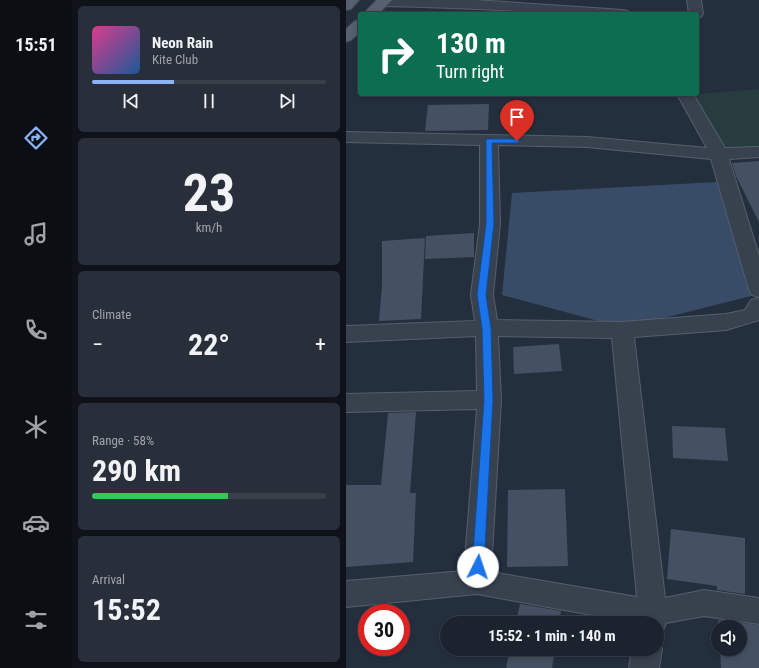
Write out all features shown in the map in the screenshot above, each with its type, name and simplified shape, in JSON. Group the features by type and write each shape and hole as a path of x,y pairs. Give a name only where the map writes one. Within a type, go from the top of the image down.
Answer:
{"main road":[{"path":"346,6 352,0"},
{"path":"372,12 384,1"},
{"path":"346,37 358,26"}],"street":[{"path":"694,0 696,12"},
{"path":"384,1 455,3 592,12"},
{"path":"686,96 719,154 759,290"},
{"path":"346,137 456,138 489,141 587,142 719,154 759,152"},
{"path":"477,582 488,400 487,328 482,295 490,224 489,141"},
{"path":"346,334 487,328 622,330 726,322 752,315 759,305"},
{"path":"622,330 652,616"},
{"path":"346,403 488,400"},
{"path":"346,594 477,582 642,616"},
{"path":"659,616 704,603 759,611"},
{"path":"644,668 647,656"}],"green space":[{"path":"759,89 759,152 719,154 686,96 699,96 699,94"}],"water":[{"path":"717,182 751,296 624,328 502,295 512,193"}],"building":[{"path":"489,104 488,130 425,131 428,105"},
{"path":"759,161 759,222 736,176 732,163"},
{"path":"474,233 474,257 425,259 426,236"},
{"path":"425,238 421,319 379,321 382,286 382,241"},
{"path":"559,344 562,371 514,374 513,347"},
{"path":"416,412 410,493 416,493 413,562 346,567 346,485 381,485 388,413"},
{"path":"672,426 725,428 728,461 673,458"},
{"path":"565,489 568,566 507,567 508,490"},
{"path":"671,529 745,538 745,594 717,590 717,586 667,579"},
{"path":"520,604 561,611 560,616 517,616"},
{"path":"747,624 759,625 759,668 721,668 720,656 747,656"},
{"path":"509,656 554,656 552,668 506,668"}],"route":[{"path":"478,567 488,400 487,328 482,295 490,224 489,141 517,141"}]}
